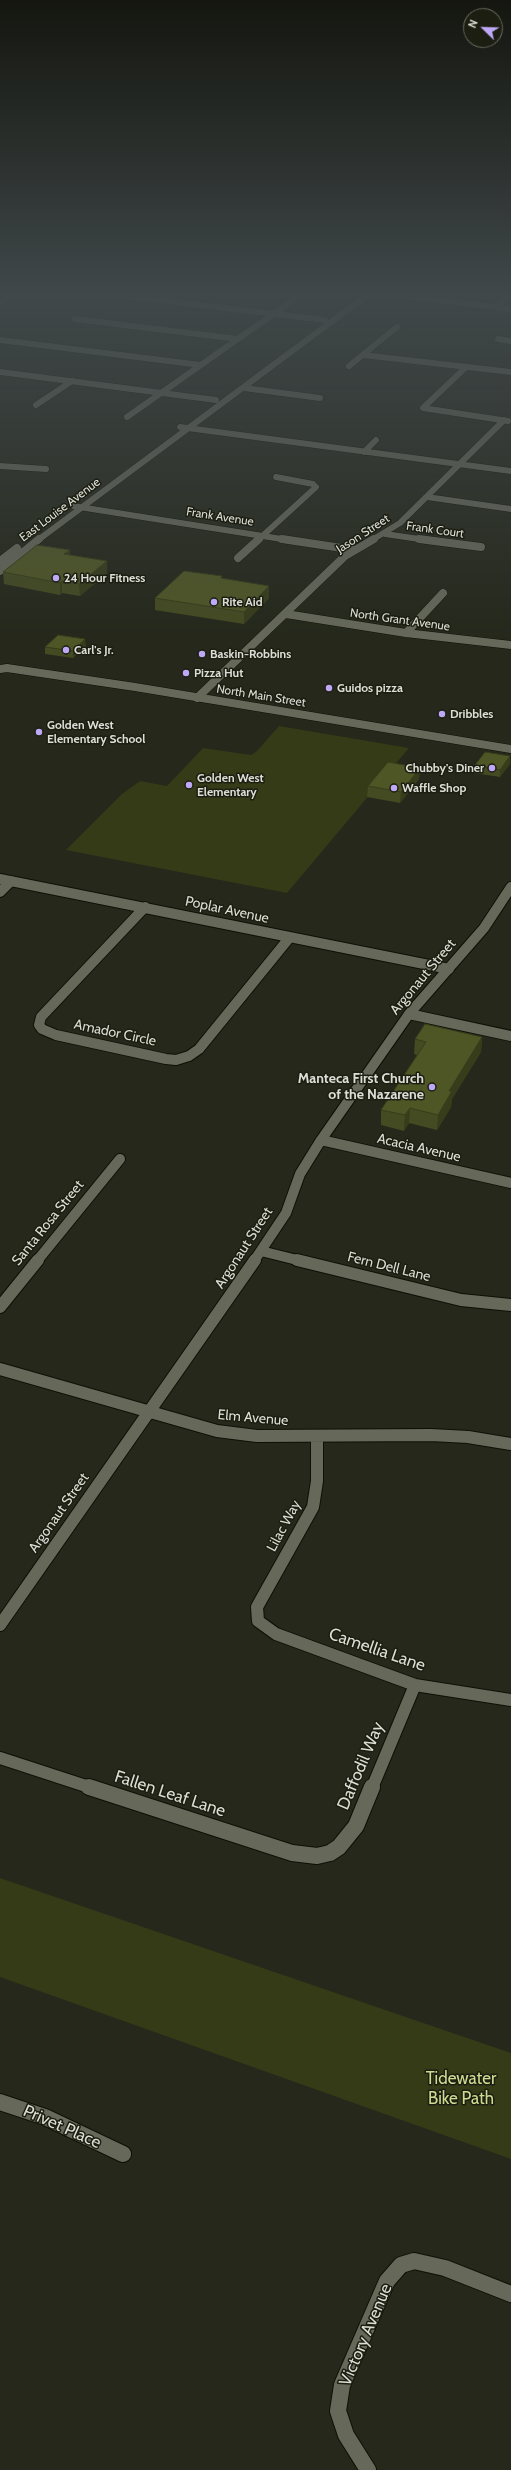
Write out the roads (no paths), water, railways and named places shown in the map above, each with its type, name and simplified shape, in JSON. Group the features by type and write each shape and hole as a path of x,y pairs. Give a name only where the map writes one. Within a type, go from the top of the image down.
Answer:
{"street":[{"path":"127,417 135,411"},
{"name":"East Louise Avenue","path":"0,561 201,411"},
{"name":"East Louise Avenue","path":"0,571 81,507 213,411"},
{"path":"435,411 508,421"},
{"name":"Jason Street","path":"197,698 346,556 385,534 400,523 460,464 508,421"},
{"path":"180,427 511,471"},
{"path":"364,452 376,440"},
{"path":"0,466 46,469"},
{"path":"238,558 316,487 304,482 276,477"},
{"path":"427,498 511,509"},
{"name":"Frank Avenue","path":"73,506 355,550"},
{"name":"Frank Court","path":"385,534 481,548"},
{"path":"406,633 443,593"},
{"name":"North Grant Avenue","path":"286,614 406,633 511,646"},
{"name":"North Main Street","path":"0,664 4,669 197,698 511,749"},
{"name":"Poplar Avenue","path":"0,879 449,969"},
{"path":"0,892 11,881"},
{"name":"Argonaut Street","path":"0,1625 261,1251 286,1213 300,1174 321,1140 409,1014 484,928 511,887"},
{"name":"Amador Circle","path":"145,907 41,1017 39,1025 42,1029 56,1035 166,1059 176,1060 190,1056 199,1049 290,937"},
{"path":"409,1014 511,1036"},
{"name":"Acacia Avenue","path":"321,1140 511,1183"},
{"name":"Santa Rosa Street","path":"0,1307 120,1158"},
{"name":"Fern Dell Lane","path":"261,1251 461,1300 511,1305"},
{"name":"Elm Avenue","path":"0,1370 217,1431 257,1436 431,1435 468,1437 511,1444"},
{"name":"Lilac Way","path":"261,1601 313,1507 317,1481 317,1436"},
{"name":"Camellia Lane","path":"261,1601 257,1607 258,1621 265,1628 415,1685 511,1700"},
{"name":"Daffodil Way","path":"330,1853 339,1846 356,1826 415,1685"},
{"name":"Fallen Leaf Lane","path":"0,1758 292,1853 318,1856 330,1853"},
{"name":"Privet Place","path":"0,2102 45,2117 123,2154"},
{"name":"Victory Avenue","path":"368,2470 346,2435 338,2410 342,2385 387,2281 401,2265 414,2261 445,2268 511,2294"}],"place":[{"name":"24 Hour Fitness","path":"56,578"},
{"name":"Rite Aid","path":"214,602"},
{"name":"Carl's Jr.","path":"66,650"},
{"name":"Baskin-Robbins","path":"202,654"},
{"name":"Pizza Hut","path":"186,673"},
{"name":"Guidos pizza","path":"329,688"},
{"name":"Dribbles","path":"442,714"},
{"name":"Golden West Elementary School","path":"39,732"},
{"name":"Chubby's Diner","path":"492,768"},
{"name":"Golden West Elementary","path":"189,785"},
{"name":"Waffle Shop","path":"394,788"},
{"name":"Manteca First Church of the Nazarene","path":"432,1087"}],"park label":[{"name":"Tidewater Bike Path","path":"461,2089"}]}
